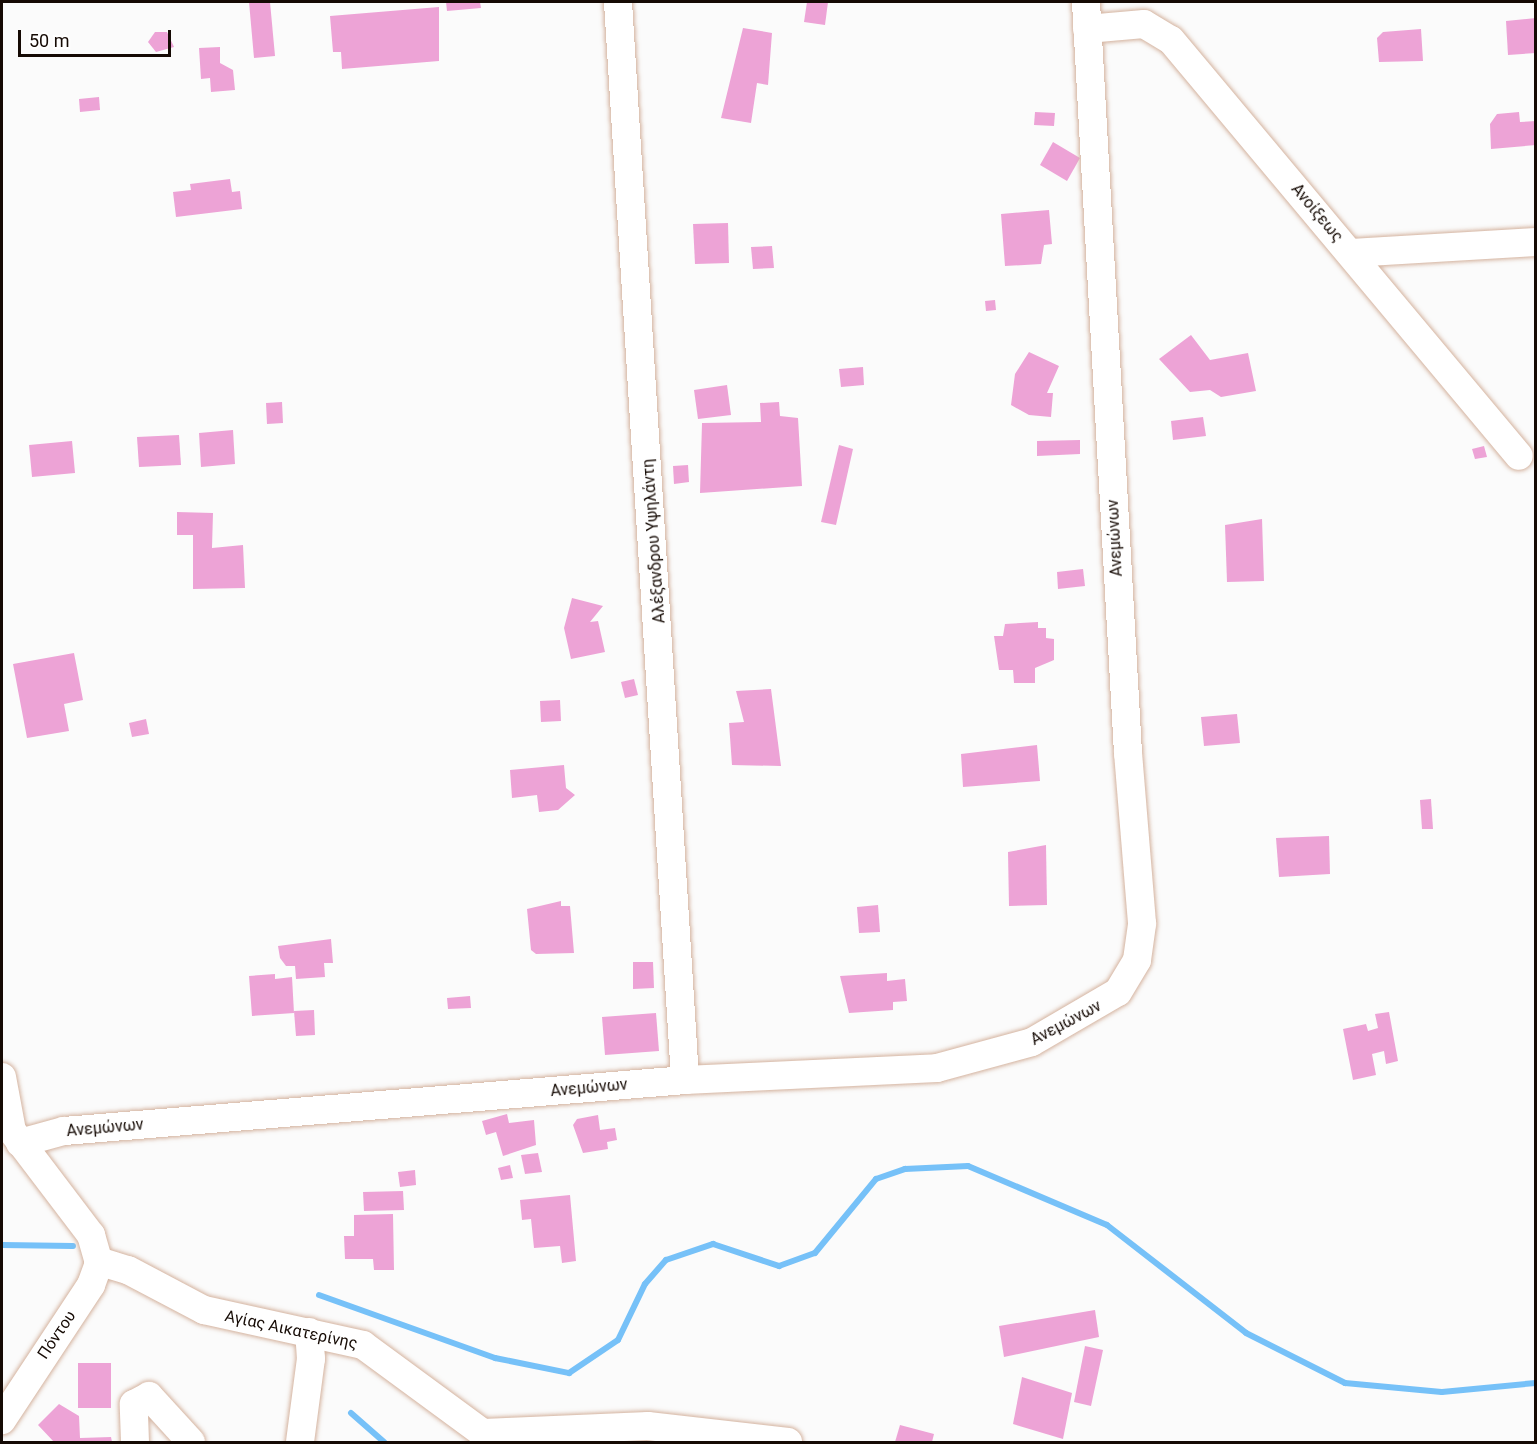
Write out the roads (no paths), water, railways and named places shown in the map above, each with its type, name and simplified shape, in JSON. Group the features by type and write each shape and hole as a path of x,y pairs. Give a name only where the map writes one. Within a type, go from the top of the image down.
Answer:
{"street":[{"name":"Αλέξανδρου Υψηλάντη","path":"618,2 685,1080"},
{"name":"Ανεμώνων","path":"20,1143 64,1131 685,1080 969,1062 1003,1054 1083,1016 1118,992 1133,970 1142,923 1128,753 1086,15"},
{"name":"Ανοίξεως","path":"1086,15 1144,24 1164,33 1350,253 1483,419 1519,456"},
{"path":"1350,253 1536,242"},
{"path":"2,1077 4,1110 20,1143 97,1254"},
{"name":"Αγίας Αικατερίνης","path":"97,1254 204,1310 309,1332 383,1355 483,1433 648,1426 788,1443"},
{"name":"Πόντου","path":"2,1420 91,1286 97,1254"},
{"path":"300,1443 311,1359 309,1332"},
{"path":"135,1443 133,1409 138,1401 153,1398 191,1443"}],"waterway":[{"path":"319,1295 495,1358 569,1373 618,1340 645,1284 666,1260 713,1244 779,1266 815,1253 876,1179 905,1169 968,1166 1107,1225 1246,1333 1345,1383 1442,1392 1536,1383"},
{"path":"2,1245 73,1246"},
{"path":"351,1413 384,1442"}]}
